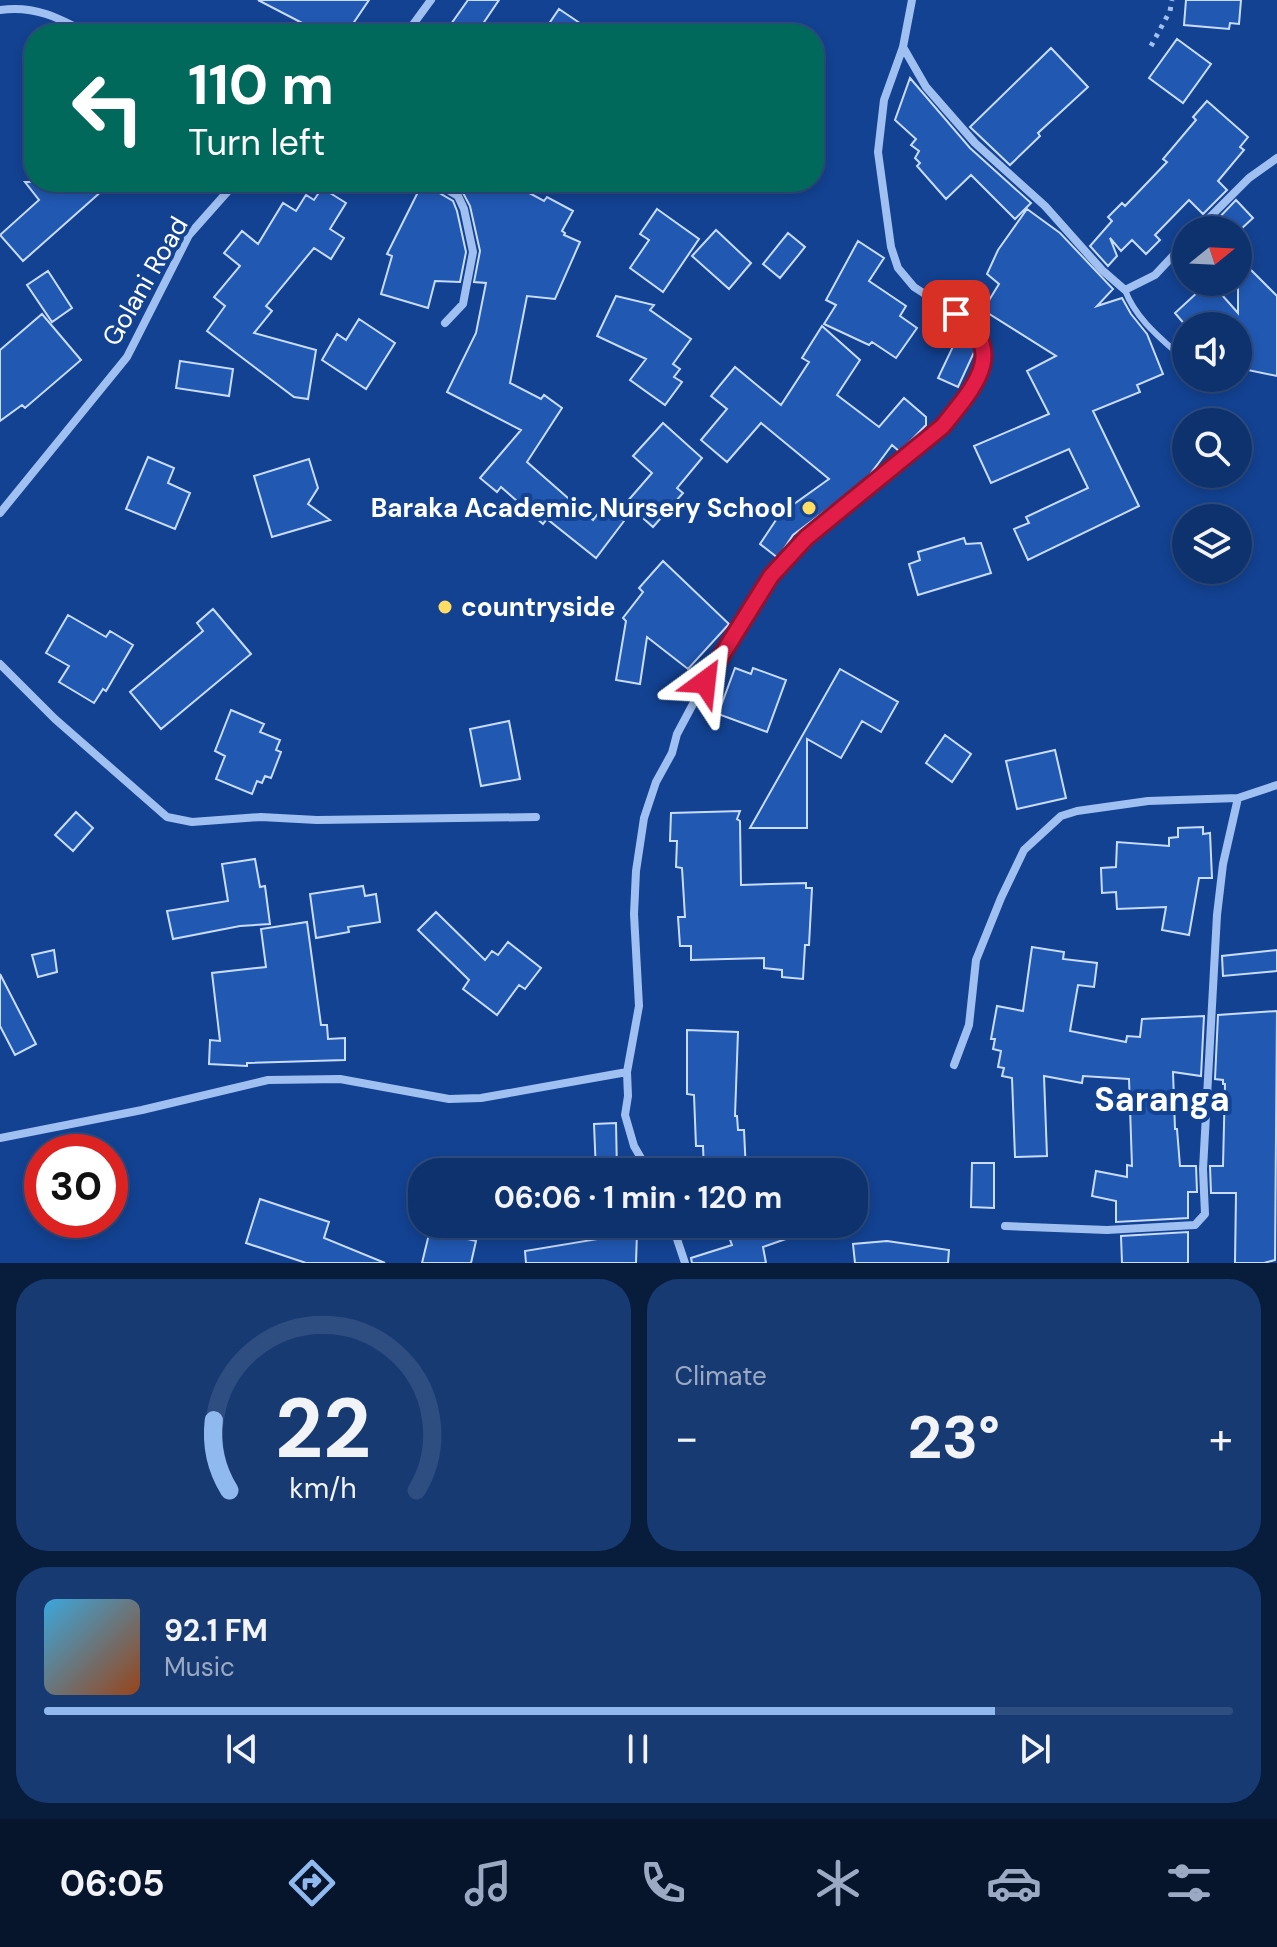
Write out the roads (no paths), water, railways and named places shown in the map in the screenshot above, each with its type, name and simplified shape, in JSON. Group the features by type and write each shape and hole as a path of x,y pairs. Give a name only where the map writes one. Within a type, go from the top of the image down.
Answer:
{"street":[{"path":"413,24 431,0"},
{"path":"642,1158 628,1130 625,1115 627,1072 639,1006 634,914 636,871 644,818 677,734 716,661 771,576 806,538 943,426 982,372 982,340 974,326 914,287 898,268 891,247 878,152 884,100 903,47 912,0"},
{"path":"0,10 27,8 46,12 69,24"},
{"path":"903,47 926,87 975,143 1045,206 1102,270 1125,290 1155,275 1172,257"},
{"path":"1211,216 1249,178 1277,158"},
{"name":"Golani Road","path":"0,513 127,357 189,235 227,192"},
{"path":"445,323 463,304 473,252 464,209 458,196 451,192"},
{"path":"0,664 55,719 167,817 192,822 261,817 317,820 536,817"},
{"path":"954,1065 969,1025 976,960 1001,898 1024,850 1061,816 1148,801 1238,798 1277,785"},
{"path":"1005,1226 1107,1230 1195,1225 1202,1220 1205,1214 1203,1169 1217,915 1223,864 1238,798"},
{"path":"0,1138 142,1110 268,1080 340,1079 449,1099 481,1098 627,1072"},
{"path":"677,1238 685,1263"}],"lane":[{"path":"1125,290 1129,302 1143,320 1172,348"}],"place":[{"name":"Baraka Academic Nursery School","path":"809,508"},
{"name":"countryside","path":"445,607"}],"district":[{"name":"Saranga","path":"1162,1099"}]}
